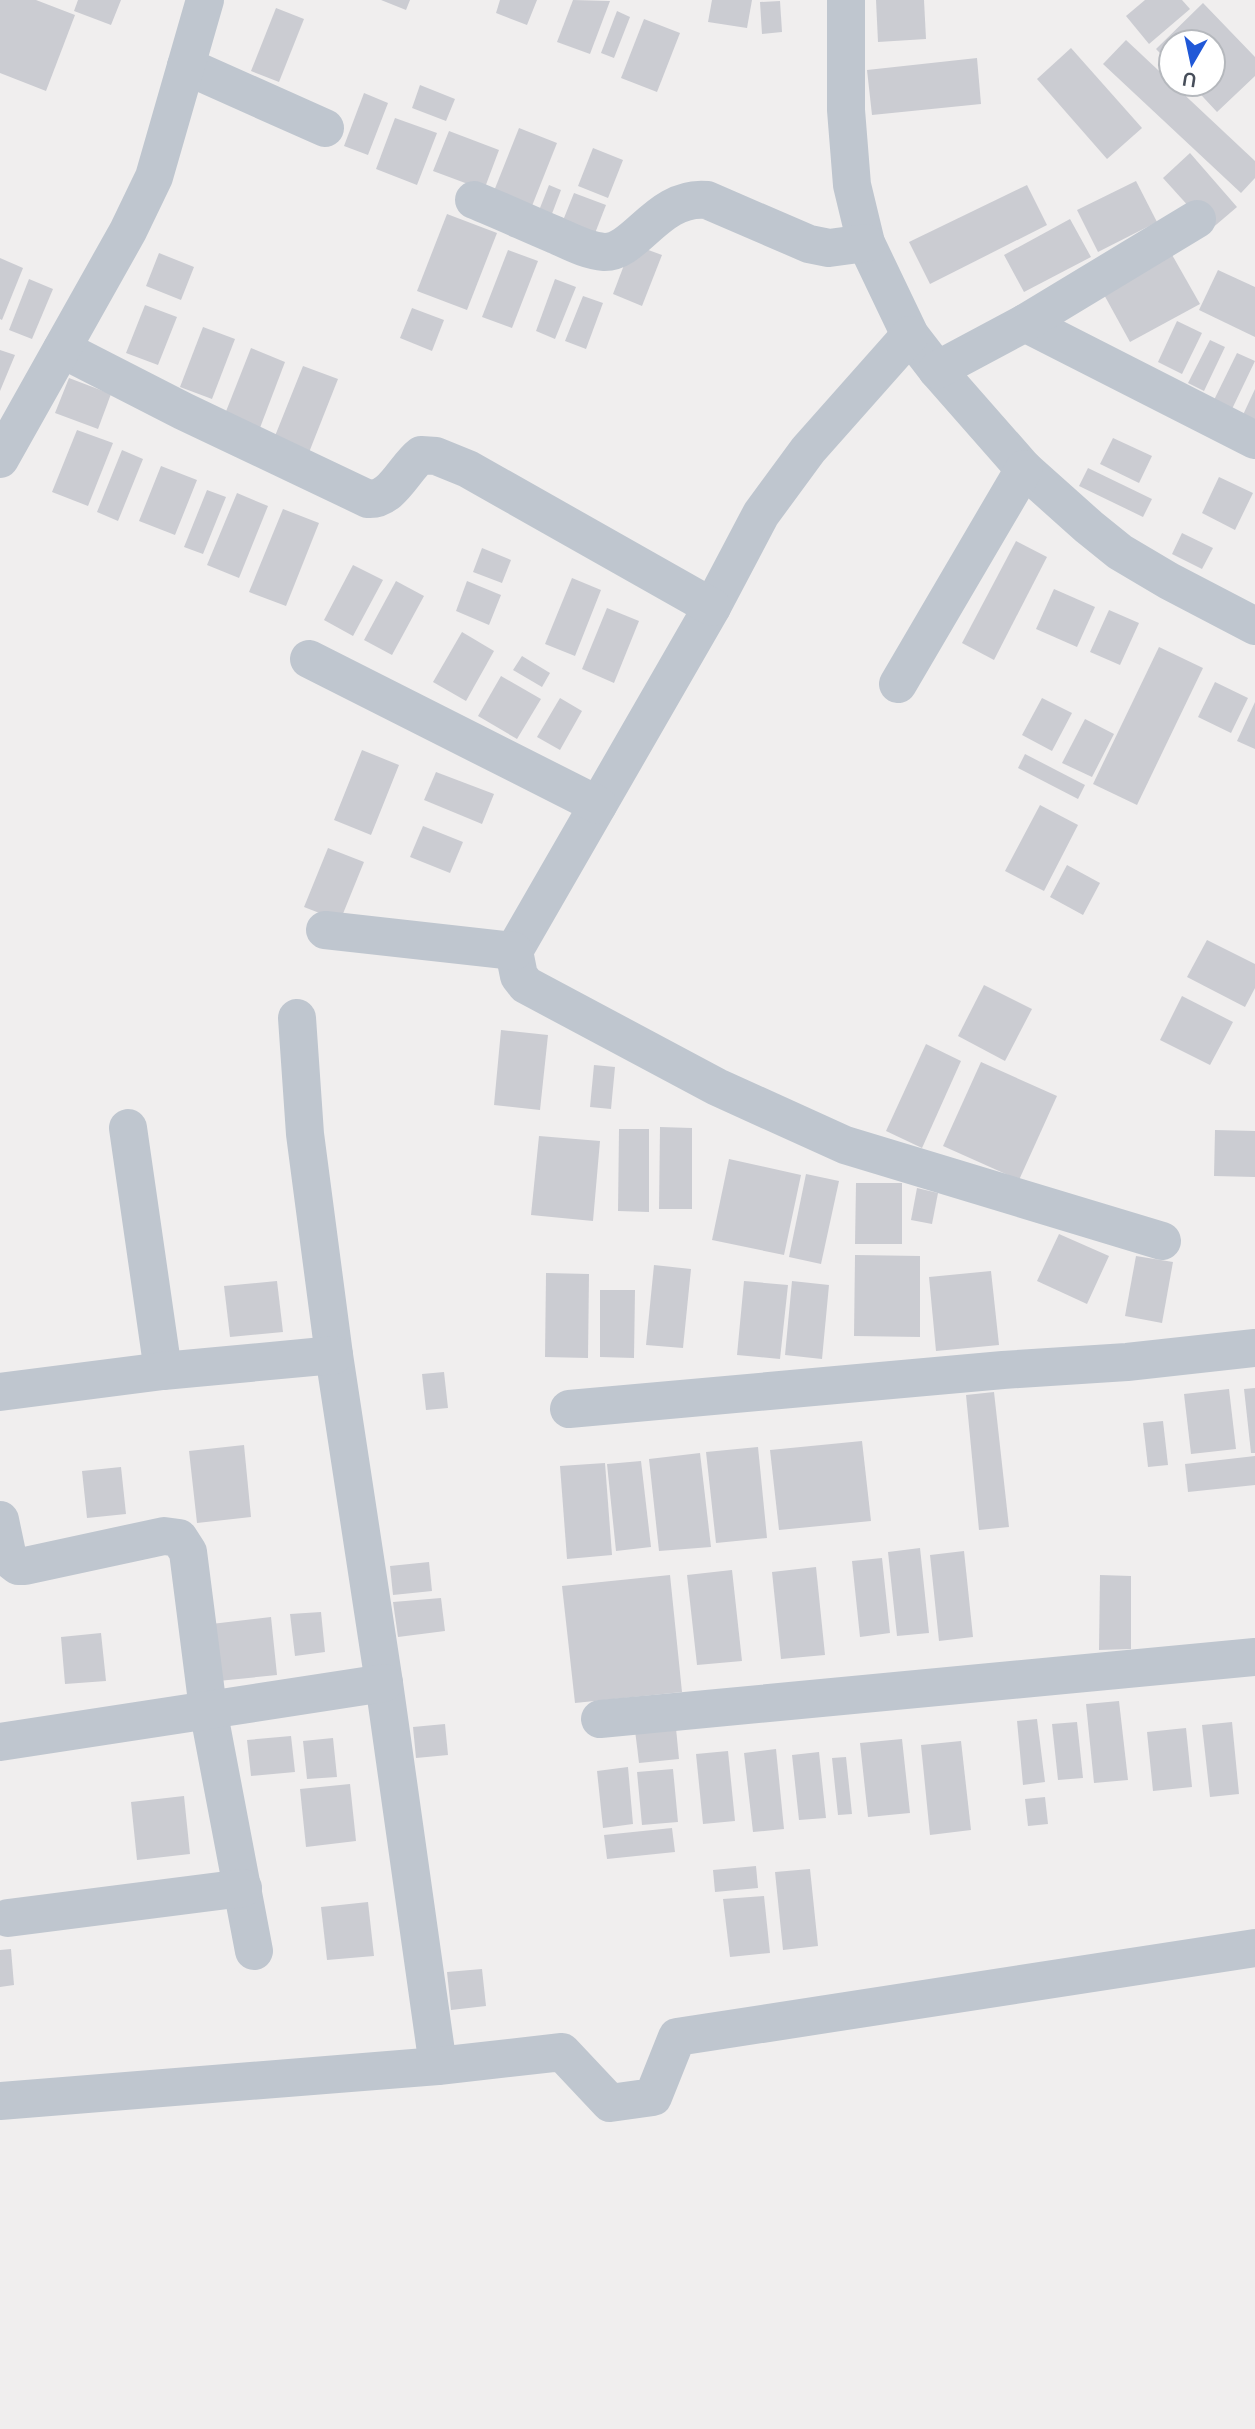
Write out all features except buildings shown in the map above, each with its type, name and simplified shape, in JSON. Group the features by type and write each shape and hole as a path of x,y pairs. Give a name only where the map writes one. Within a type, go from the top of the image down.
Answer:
{"street":[{"path":"0,459 128,231 153,177 205,0"},
{"path":"846,0 846,110 852,185 866,243 910,335 937,370 1024,469 1120,552 1255,626"},
{"path":"186,66 325,128"},
{"path":"474,200 576,244 605,252 623,246 679,203 695,199 707,200 808,244 829,248 866,243"},
{"path":"937,370 1025,323 1196,219"},
{"path":"1025,323 1255,440"},
{"path":"910,335 808,450 769,503 514,951 519,976 526,985 717,1087 845,1145 1161,1241"},
{"path":"62,349 183,411 368,499 387,494 421,455 445,458 712,607"},
{"path":"898,684 1024,469"},
{"path":"309,659 598,805"},
{"path":"326,930 514,951"},
{"path":"297,1018 304,1134 438,2066"},
{"path":"128,1128 163,1371"},
{"path":"569,1409 1003,1370 1127,1362 1255,1348"},
{"path":"0,1392 163,1371 334,1354"},
{"path":"0,1520 8,1558 18,1566 164,1536 180,1538 188,1552 208,1709 254,1951"},
{"path":"600,1719 1255,1657"},
{"path":"0,1742 384,1683"},
{"path":"8,1918 243,1888"},
{"path":"0,2101 438,2066 562,2052 610,2103 653,2097 677,2037 1255,1948"}]}
